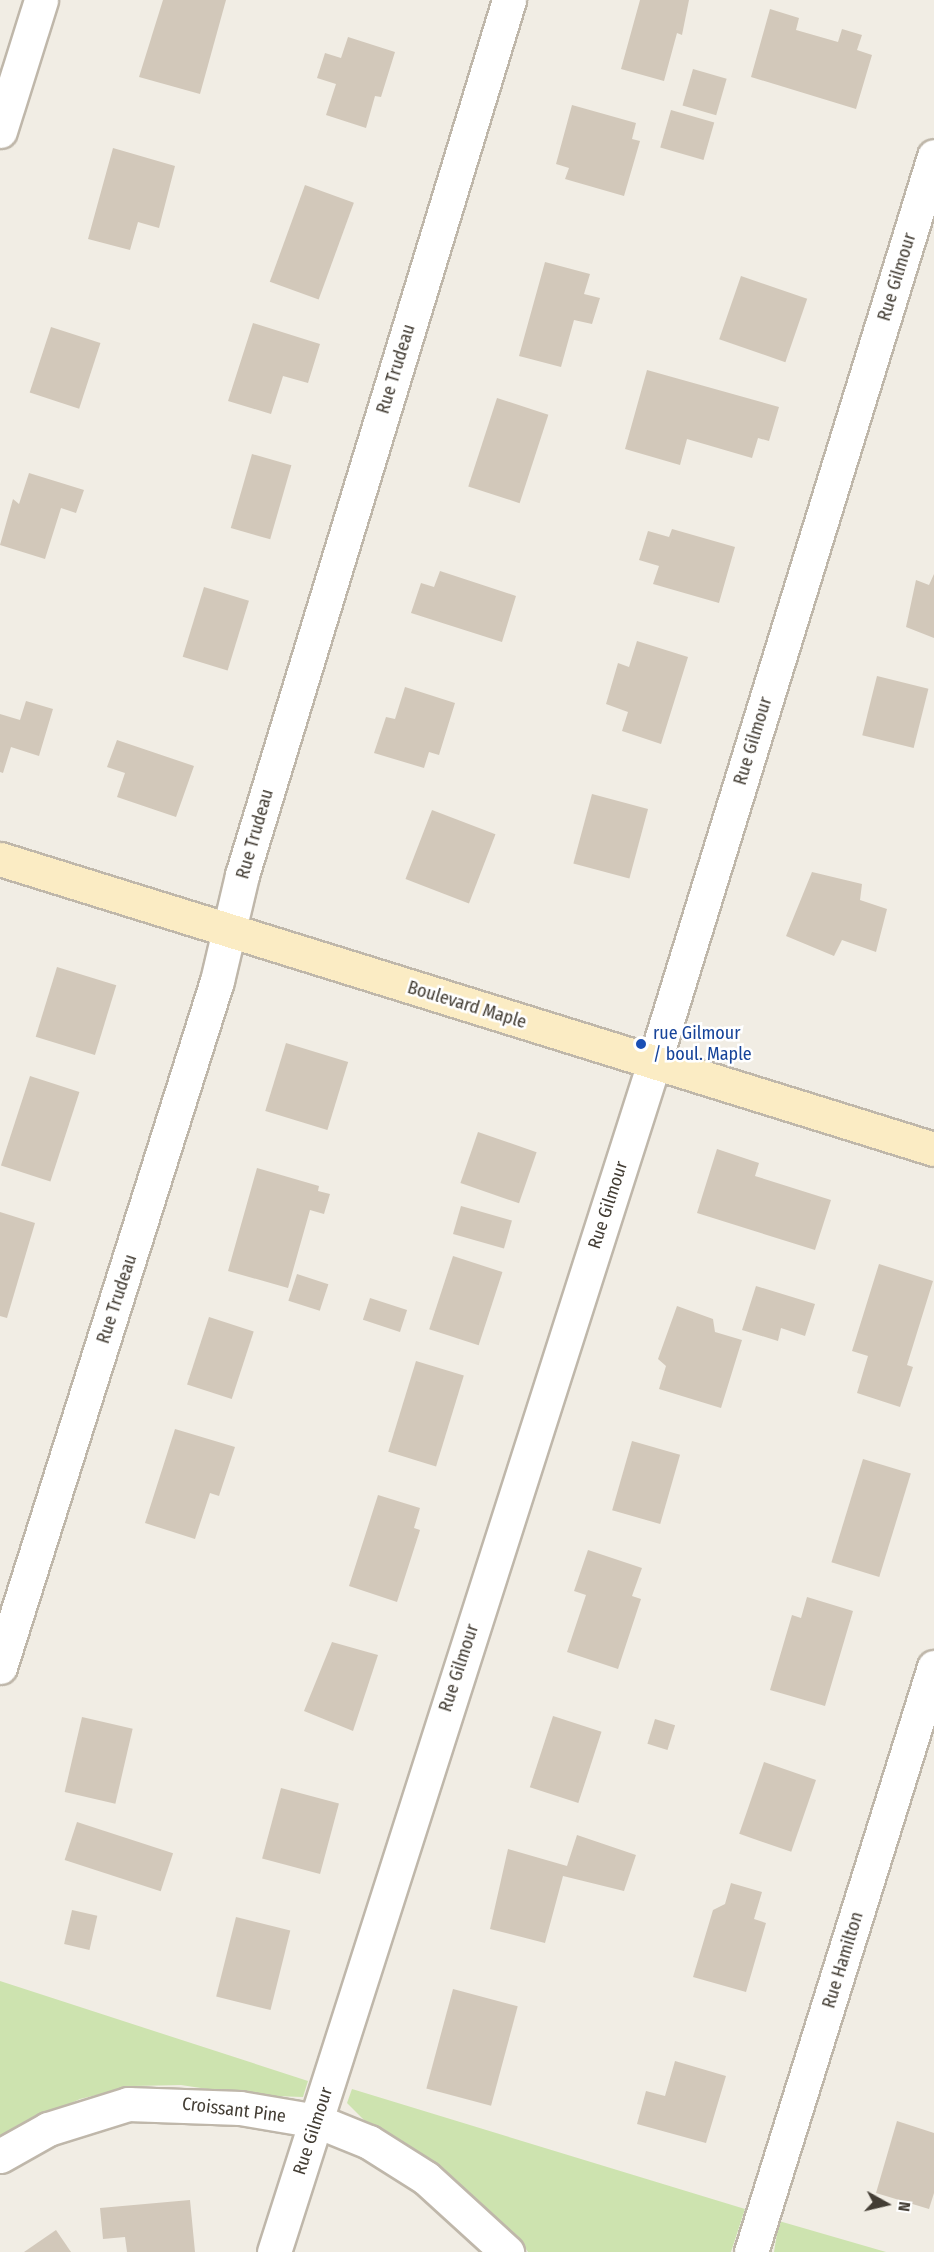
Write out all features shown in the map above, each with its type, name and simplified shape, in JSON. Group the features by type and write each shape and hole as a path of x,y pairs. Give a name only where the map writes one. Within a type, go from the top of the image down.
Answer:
{"street":[{"path":"0,131 41,0"},
{"name":"Rue Trudeau","path":"0,1667 217,981 242,875 509,0"},
{"name":"Rue Gilmour","path":"274,2252 654,1064 934,156"},
{"name":"Boulevard Maple","path":"0,859 654,1064 934,1149"},
{"name":"Rue Hamilton","path":"751,2252 934,1667"},
{"name":"Croissant Pine","path":"0,2156 48,2129 128,2104 240,2108 317,2121 363,2140 426,2178 507,2252"}],"green space":[{"path":"0,1981 308,2081 303,2097 247,2095 181,2085 134,2086 80,2099 0,2136"},
{"path":"352,2089 745,2209 731,2252 528,2252 517,2236 471,2196 374,2130 347,2103"},
{"path":"779,2221 886,2252 774,2252"}],"building":[{"path":"163,0 226,0 200,94 139,77"},
{"path":"640,0 689,0 682,35 677,33 664,81 621,69"},
{"path":"770,9 799,18 796,30 838,42 842,29 862,35 857,50 872,55 856,109 751,77"},
{"path":"348,37 395,52 381,97 375,96 366,128 326,115 336,84 317,78 325,53 341,58"},
{"path":"693,69 727,79 716,115 683,106"},
{"path":"572,105 636,123 632,139 640,141 624,196 565,179 569,168 556,164"},
{"path":"671,110 714,122 704,160 660,147"},
{"path":"113,148 175,166 159,228 138,222 130,250 88,239"},
{"path":"305,185 354,203 319,300 270,282"},
{"path":"545,262 590,274 584,294 600,298 592,324 574,320 561,367 519,356"},
{"path":"741,276 807,299 785,362 719,339"},
{"path":"253,323 320,344 308,383 283,376 271,414 228,401"},
{"path":"51,327 100,343 79,409 30,393"},
{"path":"647,370 779,407 769,441 758,438 752,458 687,439 680,465 625,449"},
{"path":"497,398 548,415 520,503 468,486"},
{"path":"252,454 291,465 270,539 231,528"},
{"path":"29,473 84,490 76,513 61,508 45,559 0,545 13,499 19,504"},
{"path":"672,529 735,547 719,603 653,584 659,566 639,560 648,531 669,537"},
{"path":"440,571 516,596 502,642 411,613 421,583 434,587"},
{"path":"934,574 934,638 906,627 916,580 929,585"},
{"path":"204,587 249,601 228,671 183,657"},
{"path":"637,641 688,657 661,744 622,731 628,712 606,704 618,663 629,667"},
{"path":"877,676 928,689 914,748 862,735"},
{"path":"405,687 455,703 439,755 429,752 424,768 374,753 386,717 395,719"},
{"path":"26,701 53,709 39,756 11,747 3,773 0,772 0,714 20,720"},
{"path":"117,740 194,766 176,817 117,797 125,773 107,767"},
{"path":"592,794 648,809 629,879 573,864"},
{"path":"432,810 495,834 469,903 405,879"},
{"path":"812,872 862,884 860,900 887,909 876,952 842,940 834,956 786,936"},
{"path":"57,967 116,985 95,1055 36,1037"},
{"path":"286,1043 348,1062 327,1130 265,1111"},
{"path":"30,1076 79,1092 50,1181 1,1165"},
{"path":"478,1132 537,1152 519,1203 460,1183"},
{"path":"717,1149 759,1163 755,1176 831,1200 815,1250 697,1213"},
{"path":"257,1168 319,1186 318,1191 330,1194 324,1214 310,1210 288,1288 228,1271"},
{"path":"461,1206 512,1221 504,1248 453,1234"},
{"path":"0,1212 35,1223 7,1318 0,1316"},
{"path":"453,1256 502,1272 479,1345 429,1329"},
{"path":"879,1264 933,1281 907,1365 913,1367 900,1407 857,1393 868,1356 852,1351"},
{"path":"297,1274 328,1284 320,1311 288,1301"},
{"path":"756,1286 815,1304 805,1336 781,1328 778,1341 742,1330"},
{"path":"370,1298 407,1310 400,1332 363,1320"},
{"path":"677,1306 713,1319 715,1332 742,1340 721,1408 659,1389 666,1366 658,1359"},
{"path":"209,1317 254,1332 232,1399 187,1385"},
{"path":"416,1361 464,1376 436,1466 388,1452"},
{"path":"175,1429 235,1447 219,1496 210,1493 195,1539 145,1523"},
{"path":"632,1441 680,1455 660,1524 612,1510"},
{"path":"863,1459 911,1474 879,1577 831,1562"},
{"path":"378,1495 420,1508 414,1528 420,1530 397,1602 349,1586"},
{"path":"588,1550 642,1568 632,1596 641,1599 618,1669 567,1652 586,1595 574,1591"},
{"path":"807,1597 853,1611 825,1706 770,1690 792,1615 801,1618"},
{"path":"332,1642 378,1655 353,1731 304,1711"},
{"path":"553,1716 602,1732 578,1803 530,1787"},
{"path":"82,1717 133,1729 115,1804 65,1792"},
{"path":"655,1719 675,1725 667,1750 647,1744"},
{"path":"764,1762 816,1780 791,1852 739,1834"},
{"path":"281,1788 339,1804 320,1874 262,1859"},
{"path":"77,1822 173,1853 161,1891 65,1860"},
{"path":"577,1835 636,1855 624,1891 563,1876 545,1943 490,1929 508,1849 567,1866"},
{"path":"731,1883 762,1892 754,1919 766,1923 746,1992 693,1977 713,1910 725,1904"},
{"path":"72,1910 97,1916 89,1950 64,1944"},
{"path":"236,1917 290,1931 270,2010 216,1997"},
{"path":"453,1989 518,2006 491,2106 426,2088"},
{"path":"675,2061 726,2076 706,2143 637,2124 646,2091 665,2096"},
{"path":"897,2121 934,2133 934,2193 929,2209 876,2193"},
{"path":"190,2200 195,2252 127,2252 125,2237 103,2239 100,2208"},
{"path":"56,2230 71,2252 24,2252"}],"place":[{"name":"rue Gilmour / boul. Maple","path":"641,1044"}]}
